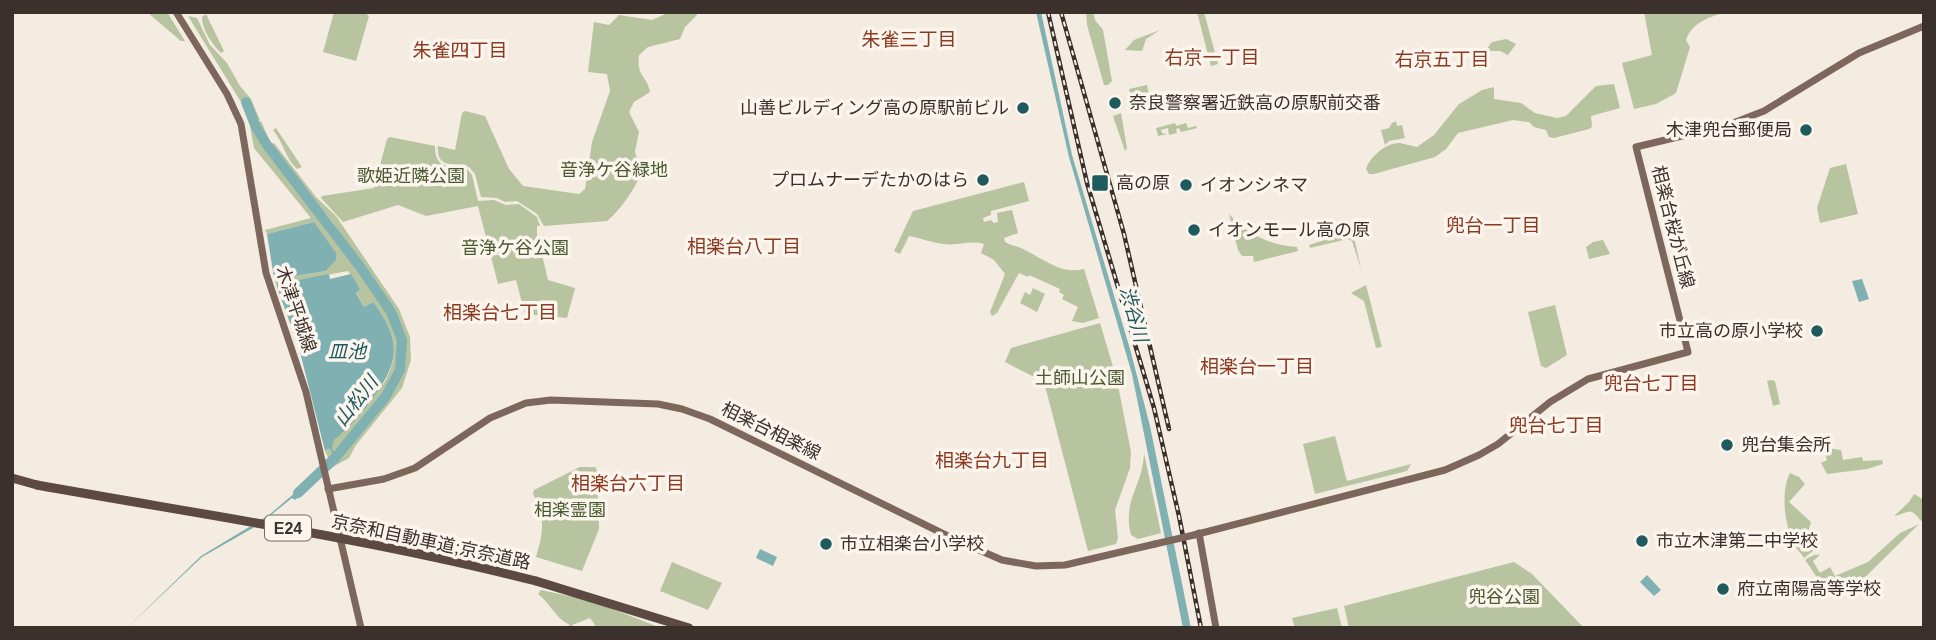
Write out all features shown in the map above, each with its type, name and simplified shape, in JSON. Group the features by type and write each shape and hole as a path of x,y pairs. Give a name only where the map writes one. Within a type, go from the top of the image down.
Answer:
{"highway":[{"name":"京奈和自動車道;京奈道路","path":"12,480 317,533 483,567 689,628"}],"main road":[{"name":"木津平城線","path":"176,12 227,94 241,124 266,273 303,380 361,628"},
{"name":"相楽台桜が丘線","path":"1196,534 1445,470 1498,444 1550,402 1588,379 1688,352 1636,147 1728,125 1764,111 1859,53 1924,26"},
{"name":"相楽台相楽線","path":"328,489 384,479 415,468 490,418 526,403 551,400 648,404 682,409 710,419 1002,560 1036,566 1065,565 1196,534"},
{"path":"1196,534 1216,628"}],"green space":[{"path":"147,12 167,12 185,41 181,41"},
{"path":"334,12 364,12 369,16 356,61 323,52"},
{"name":"音浄ケ谷緑地","path":"670,12 696,12 697,15 685,27 680,39 648,47 639,55 640,72 650,92 634,102 629,112 639,132 635,151 637,160 643,163 642,169 630,194 607,221 544,226 537,214 517,201 505,202 497,198 481,197 475,174 469,167 448,164 440,159 438,146 455,150 462,113 465,111 485,116 509,169 523,186 579,194 585,189 592,142 610,91 607,74 588,72 594,22 609,25 619,15 652,20"},
{"path":"1086,12 1093,12 1095,20 1103,30 1112,81 1108,85 1104,85 1087,25"},
{"path":"1197,12 1204,12 1218,64 1211,66"},
{"path":"1644,12 1728,12 1703,21 1689,34 1686,40 1690,47 1676,93 1656,104 1634,109 1622,63 1652,55"},
{"path":"206,14 224,51 221,53 204,27 202,17"},
{"path":"188,16 197,18 210,45 227,63 251,99 260,120 256,121 247,100 243,102 254,129 326,223 389,315 398,334 399,360 393,380 329,460 325,451 384,383 393,360 393,341 386,322 373,302 364,307 356,292 360,289 348,271 278,284 277,287 274,278 326,271 338,258 314,222 267,234 265,230 311,218 254,148 250,126 241,102"},
{"path":"1160,30 1146,39 1142,51 1125,50 1134,40"},
{"path":"1506,39 1516,44 1508,55 1500,51 1485,51 1492,42"},
{"path":"1614,84 1620,108 1591,116 1592,127 1589,129 1554,138 1549,137 1546,130 1534,127 1529,122 1513,120 1458,133 1446,149 1435,157 1374,174 1369,174 1366,169 1375,155 1389,145 1400,143 1417,147 1434,135 1459,104 1482,90 1494,87 1494,99 1521,103 1535,113 1557,118 1566,116 1596,86"},
{"path":"1147,85 1150,102 1145,108 1137,108 1133,104 1129,89"},
{"path":"1121,113 1127,148 1125,151 1113,116"},
{"path":"261,121 271,144 274,143 316,197 336,216 399,309 410,337 411,360 402,388 356,445 349,458 331,468 394,388 405,361 405,339 394,312 331,220 281,160 257,122"},
{"path":"1396,121 1397,126 1402,125 1405,138 1389,141 1385,145 1381,130 1389,128"},
{"path":"1175,123 1176,126 1186,123 1188,128 1197,128 1181,132 1179,128 1176,129 1177,133 1169,135 1168,128 1161,130 1167,134 1158,136 1156,128"},
{"path":"276,128 302,167 297,169 290,160 273,130"},
{"path":"390,137 435,146 441,163 467,169 472,175 478,201 494,200 506,205 519,204 537,217 540,226 537,226 537,234 548,280 575,288 567,318 525,314 516,280 498,284 478,206 426,216 398,205 343,222 322,196 374,188 387,139"},
{"path":"1846,164 1858,214 1820,223 1817,208 1830,168"},
{"path":"1024,182 1029,201 991,211 991,215 983,218 984,222 998,222 997,213 1012,210 1018,233 1004,238 1005,242 1061,268 1084,269 1099,318 1083,323 1072,321 1078,307 1062,299 1064,295 1059,292 1060,289 1019,273 997,313 992,316 990,312 1005,274 994,260 981,253 984,244 944,244 909,236 900,254 894,251 913,211"},
{"path":"1229,214 1243,228 1260,238 1297,247 1298,251 1254,262 1253,256 1242,256"},
{"path":"1347,233 1354,237 1361,269 1352,241 1348,239 1310,248 1309,245"},
{"path":"1603,240 1610,254 1589,259 1586,247"},
{"path":"1366,285 1382,347 1376,348 1364,301 1351,293"},
{"path":"1033,288 1045,294 1037,312 1020,303 1025,292 1030,295"},
{"path":"1555,305 1567,355 1546,368 1541,366 1528,312"},
{"name":"土師山公園","path":"1100,323 1117,380 1131,452 1130,468 1115,510 1118,538 1116,544 1088,551 1044,382 1005,362 1011,348"},
{"path":"1767,381 1775,381 1780,404 1773,406"},
{"path":"1335,436 1347,481 1411,464 1407,471 1315,494 1303,444"},
{"path":"1824,449 1841,450 1843,460 1862,457 1863,461 1882,460 1883,464 1867,469 1827,474 1821,463 1827,460"},
{"path":"1144,453 1161,533 1138,539 1131,535 1129,512"},
{"name":"相楽霊園","path":"580,467 595,467 597,470 599,529 582,571 536,557 542,525 540,510 533,493 534,490"},
{"path":"1790,473 1805,484 1789,502 1811,522 1810,545 1813,551 1804,558 1793,542 1785,515 1785,488"},
{"path":"1914,494 1924,500 1923,520 1912,512 1894,516 1909,502"},
{"path":"1919,524 1853,589 1845,593 1831,591 1819,580 1805,560 1820,555 1813,561 1820,573 1830,567 1835,576 1868,562 1900,533"},
{"path":"672,562 722,583 708,610 660,591"},
{"name":"兜谷公園","path":"1514,562 1532,574 1584,628 1349,628 1344,606"},
{"path":"541,590 592,601 661,628 597,628 590,618 572,625 573,628 566,628 570,625 538,594"},
{"path":"1337,608 1342,628 1295,628 1292,618"}],"water":[{"path":"1036,12 1041,12 1072,155 1150,426 1191,628 1183,628 1132,374 1069,157"},
{"path":"314,222 336,253 337,259 326,271 274,278 267,234"},
{"name":"皿池","path":"329,274 330,279 351,274 360,289 356,293 364,307 373,302 382,315 394,349 389,370 375,395 356,419 334,440 332,447 325,451 299,348 277,284"},
{"path":"1862,279 1869,299 1859,302 1852,281"},
{"path":"304,485 308,489 295,500 292,498 260,524 202,557 127,628 201,556 269,515"},
{"path":"760,549 777,557 773,566 756,558"},
{"path":"1647,575 1661,590 1654,596 1640,582"}],"waterway":[{"name":"山松川","path":"246,102 267,145 361,268 391,312 402,340 400,370 386,396 335,458 298,493"},
{"path":"331,448 335,458"}],"railway":[{"path":"1048,12 1087,183 1154,408 1201,628"},
{"path":"1061,12 1124,234 1169,429"}],"place":[{"name":"奈良警察署近鉄高の原駅前交番","path":"1115,103"},
{"name":"山善ビルディング高の原駅前ビル","path":"1023,108"},
{"name":"木津兜台郵便局","path":"1806,130"},
{"name":"プロムナーデたかのはら","path":"983,180"},
{"name":"高の原","path":"1100,183"},
{"name":"イオンシネマ","path":"1186,185"},
{"name":"イオンモール高の原","path":"1194,230"},
{"name":"市立高の原小学校","path":"1817,331"},
{"name":"兜台集会所","path":"1727,445"},
{"name":"市立木津第二中学校","path":"1642,541"},
{"name":"市立相楽台小学校","path":"826,544"},
{"name":"府立南陽高等学校","path":"1723,589"}],"district":[{"name":"朱雀三丁目","path":"909,39"},
{"name":"朱雀四丁目","path":"460,50"},
{"name":"右京一丁目","path":"1212,57"},
{"name":"右京五丁目","path":"1442,59"},
{"name":"兜台一丁目","path":"1493,225"},
{"name":"相楽台八丁目","path":"744,246"},
{"name":"相楽台七丁目","path":"500,312"},
{"name":"相楽台一丁目","path":"1257,366"},
{"name":"兜台七丁目","path":"1651,383"},
{"name":"兜台七丁目","path":"1556,425"},
{"name":"相楽台九丁目","path":"992,460"},
{"name":"相楽台六丁目","path":"628,483"}],"park label":[{"name":"歌姫近隣公園","path":"411,176"},
{"name":"音浄ケ谷公園","path":"515,248"}],"water label":[{"name":"渋谷川","path":"1134,314"}]}
